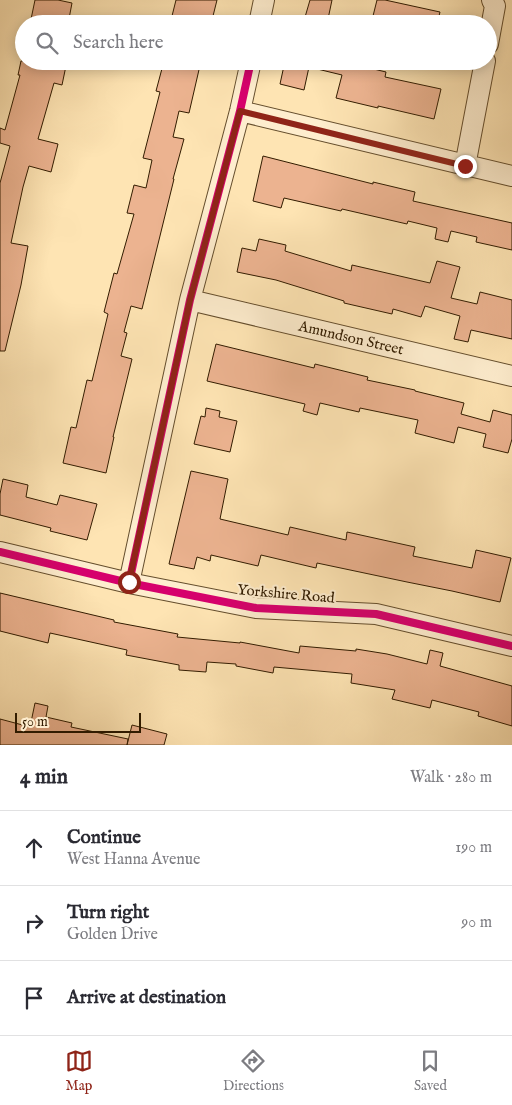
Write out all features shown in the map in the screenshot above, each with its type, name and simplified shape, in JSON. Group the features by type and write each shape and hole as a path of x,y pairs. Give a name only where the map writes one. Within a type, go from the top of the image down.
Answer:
{"street":[{"path":"261,15 264,0"},
{"path":"492,0 496,6 494,15"},
{"path":"129,582 190,300 249,70"},
{"path":"465,166 483,70"},
{"path":"240,111 512,176"},
{"name":"Amundson Street","path":"190,300 512,376"},
{"name":"Yorkshire Road","path":"0,552 129,582 256,608 376,614 512,646"}],"building":[{"path":"35,0 58,0 72,3 70,15 32,15"},
{"path":"176,0 217,0 213,15 172,15"},
{"path":"310,0 332,0 329,15 306,15"},
{"path":"377,0 440,12 439,15 373,15"},
{"path":"19,70 65,70 62,85 54,83 38,139 58,144 51,172 29,166 23,187 11,243 28,246 21,285 5,351 0,351 0,183 10,146 0,143 0,128 5,130 20,75 18,75"},
{"path":"162,70 199,70 189,113 179,111 173,137 184,139 142,309 131,306 124,332 127,333 121,356 132,359 106,473 63,463 71,427 76,428 87,380 92,381 108,314 104,312 114,273 117,274 134,214 127,213 134,185 146,188 152,160 143,158 160,92 156,91"},
{"path":"283,70 308,70 304,90 280,84"},
{"path":"321,70 378,70 386,72 385,77 441,89 434,119 336,98 342,75"},
{"path":"263,156 373,184 373,182 415,192 413,201 512,223 512,250 476,242 477,237 451,231 448,242 435,239 437,228 408,221 407,224 284,198 281,208 253,201"},
{"path":"259,239 286,245 285,251 351,271 352,265 430,283 437,261 460,267 451,298 477,304 480,292 512,300 512,339 471,330 468,342 454,339 460,316 425,306 421,317 393,309 392,314 344,303 344,301 276,280 237,272 242,248 256,251"},
{"path":"216,344 314,368 315,364 368,377 367,380 464,403 461,414 490,422 493,410 512,415 512,439 508,453 483,447 486,434 458,427 454,443 415,433 418,420 360,408 359,412 320,403 317,415 303,411 305,404 207,381"},
{"path":"206,408 220,411 219,417 237,421 230,452 194,444 201,416 205,417"},
{"path":"191,471 228,479 220,519 288,535 290,527 346,540 347,532 415,547 413,556 472,568 476,550 511,558 500,602 317,563 316,568 261,555 258,566 211,555 210,561 197,557 194,569 169,564"},
{"path":"3,479 28,485 26,497 57,505 60,495 97,504 87,540 50,531 51,528 0,515 0,494"},
{"path":"0,593 114,620 114,622 178,634 177,637 240,642 299,653 300,646 356,651 356,649 387,654 427,664 430,650 443,653 440,666 512,686 512,726 478,716 479,712 432,700 430,708 392,699 395,690 351,683 352,674 274,667 273,673 236,666 236,664 207,662 206,672 179,670 179,665 126,655 127,650 50,633 48,643 0,631"},
{"path":"35,703 48,706 46,717 72,723 71,727 128,739 127,745 0,745 0,719 30,727"},
{"path":"132,725 167,734 164,745 127,745"}],"cycle path":[{"path":"129,583 190,300 249,70"},
{"path":"0,552 129,583 256,608 376,614 512,646"}],"route":[{"path":"129,582 190,300 240,111 465,166"}]}
